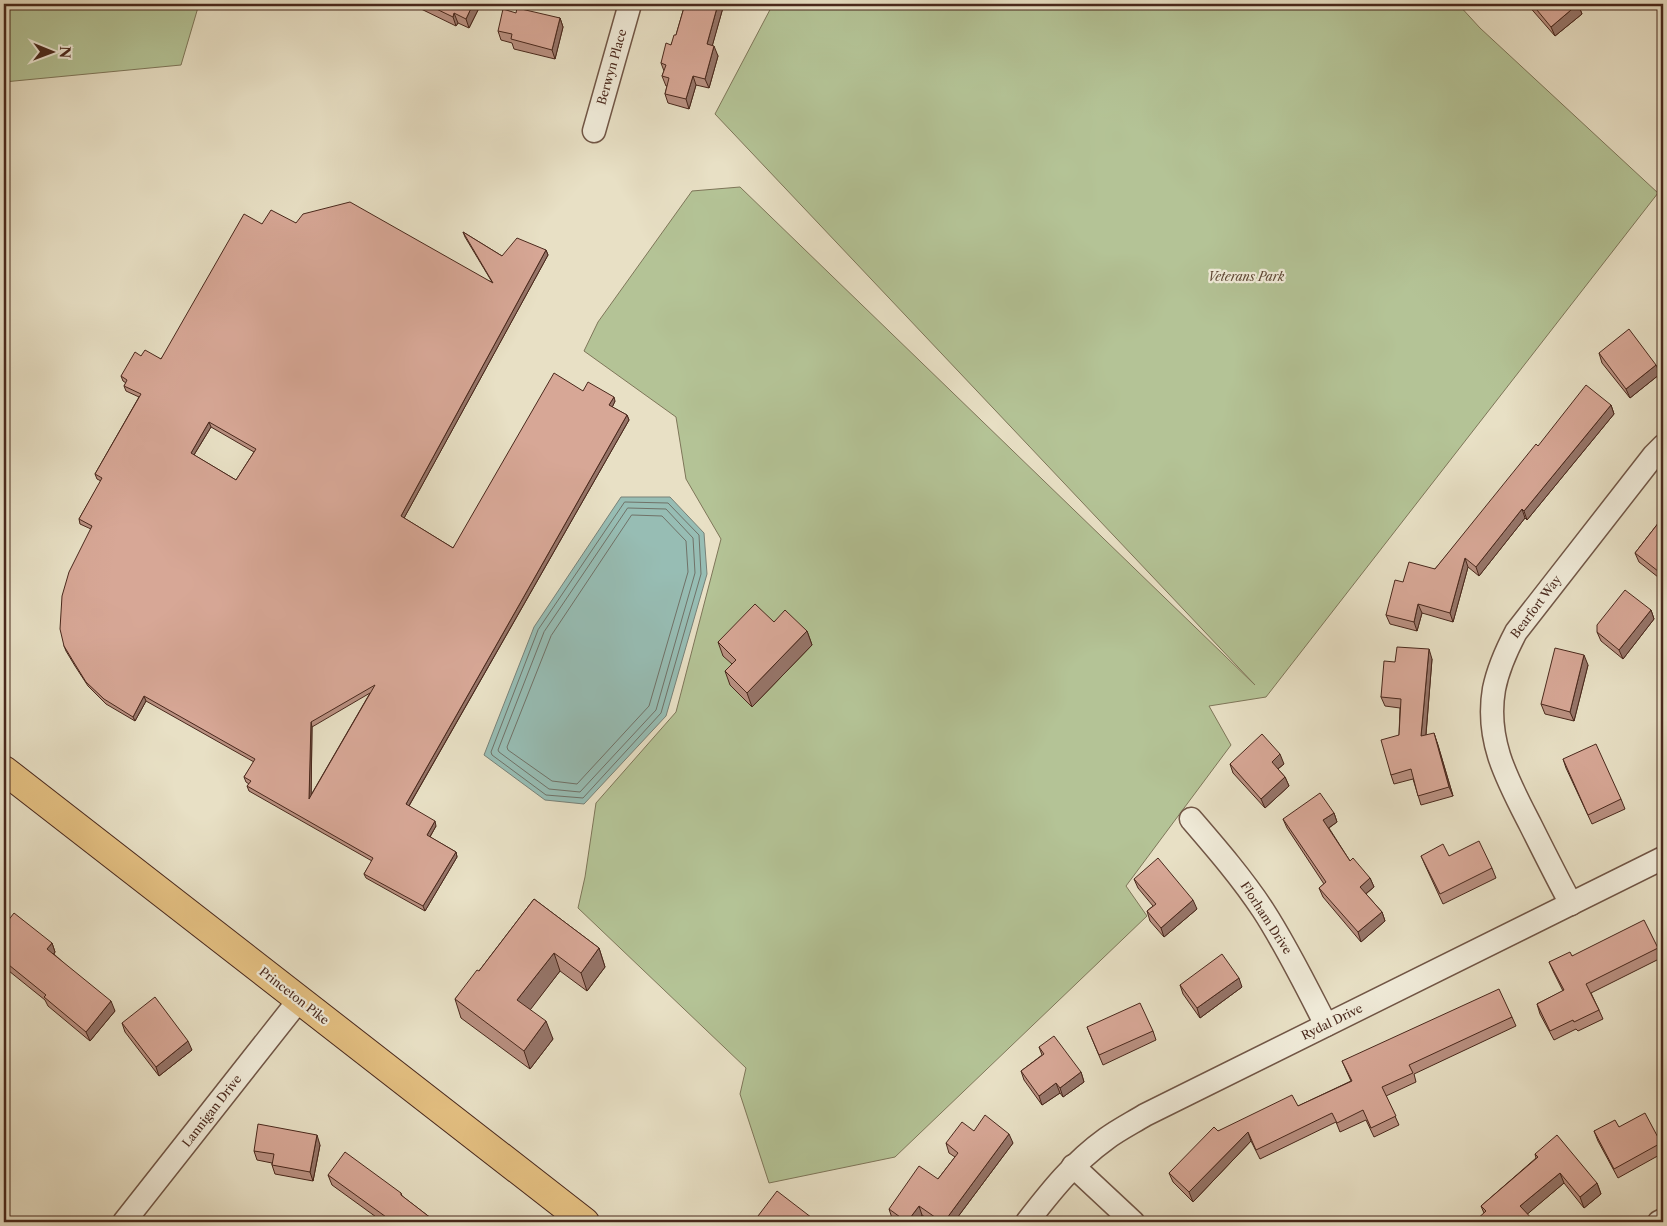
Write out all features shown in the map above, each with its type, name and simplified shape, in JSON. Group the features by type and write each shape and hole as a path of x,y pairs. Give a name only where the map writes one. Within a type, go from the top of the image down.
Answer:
{"main road":[{"name":"Princeton Pike","path":"4,770 585,1222"}],"street":[{"name":"Berwyn Place","path":"594,131 630,4"},
{"name":"Bearfort Way","path":"1571,904 1505,775 1496,748 1492,716 1494,689 1501,661 1516,632 1663,446"},
{"name":"Florham Drive","path":"1191,820 1227,861 1263,910 1294,962 1326,1025"},
{"name":"Rydal Drive","path":"1027,1222 1054,1186 1073,1166 1106,1138 1145,1115 1663,858"},
{"name":"Lannigan Drive","path":"124,1222 299,1000"},
{"path":"1073,1166 1133,1222"},
{"path":"1659,1222 1663,1220"}],"green space":[{"path":"4,4 199,4 181,65 4,82"},
{"name":"Veterans Park","path":"773,4 1458,4 1480,28 1658,193 1266,697 1209,706 1231,745 1126,886 1147,916 895,1157 769,1183 740,1094 746,1068 578,908 585,877 596,803 676,712 721,539 686,479 676,417 584,351 598,322 692,191 740,187 1255,685 715,114"}],"water":[{"path":"621,497 670,497 704,533 707,574 666,716 584,804 545,800 484,755 534,627"}],"building":[{"path":"426,4 473,4 466,19 454,13 453,17"},
{"path":"685,4 718,4 707,44 714,46 705,79 693,76 686,99 665,94 669,78 662,76 666,65 661,63 666,43 671,45 674,35 676,35"},
{"path":"1532,4 1578,4 1551,27"},
{"path":"517,8 560,18 552,50 511,39 512,34 498,31 503,9 516,13"},
{"path":"350,202 493,283 463,232 502,256 517,238 546,250 401,516 453,548 554,373 583,391 588,382 614,397 609,405 627,415 406,804 435,821 427,835 456,852 423,906 364,874 373,858 247,786 251,781 244,777 255,759 144,696 133,717 104,699 86,682 64,646 60,629 62,596 69,572 92,526 79,519 102,478 95,474 141,394 124,386 127,380 121,376 135,352 141,356 145,350 161,359 244,214 262,224 271,210 296,223 303,214","holes":["209,422 256,449 236,480 191,453","375,685 309,799 311,722"]},
{"path":"1629,329 1656,365 1626,389 1599,353"},
{"path":"1586,385 1611,405 1524,511 1522,509 1476,567 1465,558 1450,613 1418,604 1414,622 1386,615 1395,580 1403,582 1409,562 1435,569 1536,444 1538,446"},
{"path":"1663,517 1663,575 1635,553"},
{"path":"1625,590 1651,610 1619,650 1597,632 1597,625"},
{"path":"755,604 774,622 785,610 807,631 747,693 725,671 736,660 718,642"},
{"path":"1397,647 1429,649 1421,736 1434,733 1449,787 1418,796 1411,769 1391,775 1381,740 1399,735 1401,699 1381,697 1384,661 1395,662"},
{"path":"1555,648 1584,655 1570,712 1541,704"},
{"path":"1262,734 1280,754 1272,762 1285,777 1261,799 1230,764"},
{"path":"1663,741 1663,755 1659,743"},
{"path":"1596,744 1621,799 1588,815 1563,759"},
{"path":"1320,793 1334,813 1323,820 1350,861 1353,858 1370,878 1360,887 1382,912 1358,932 1319,888 1326,882 1283,819"},
{"path":"1479,841 1492,868 1440,894 1421,856 1443,844 1449,856"},
{"path":"1158,858 1193,900 1161,928 1147,911 1156,904 1134,879"},
{"path":"534,899 599,948 581,973 554,953 517,1000 546,1021 524,1051 455,999"},
{"path":"14,913 52,943 47,949 111,1001 86,1032 44,997 46,995 4,961 4,926"},
{"path":"1644,920 1658,948 1586,984 1599,1010 1550,1031 1537,1004 1564,990 1549,962 1570,952 1572,956"},
{"path":"1222,954 1239,978 1197,1008 1180,985"},
{"path":"1499,989 1512,1017 1409,1065 1413,1073 1382,1087 1396,1116 1371,1128 1363,1110 1337,1123 1332,1113 1256,1150 1248,1132 1189,1192 1169,1173 1214,1127 1218,1131 1292,1095 1298,1106 1352,1081 1342,1061"},
{"path":"155,997 188,1041 156,1067 122,1023"},
{"path":"1140,1003 1153,1031 1099,1055 1087,1027"},
{"path":"1054,1036 1081,1072 1060,1088 1056,1083 1039,1096 1021,1071 1044,1054 1039,1047"},
{"path":"1645,1113 1661,1143 1614,1169 1594,1131 1615,1120 1619,1127"},
{"path":"985,1115 1009,1134 944,1222 919,1206 907,1222 889,1209 919,1166 938,1179 958,1153 946,1143 962,1122 974,1131"},
{"path":"258,1124 317,1135 310,1172 272,1165 274,1154 254,1151"},
{"path":"1557,1135 1597,1183 1580,1197 1560,1173 1520,1206 1535,1222 1474,1222 1486,1211 1481,1206 1538,1157 1535,1154"},
{"path":"345,1152 401,1193 401,1195 436,1222 393,1222 328,1175"},
{"path":"777,1191 816,1221 766,1222 758,1216"}]}
